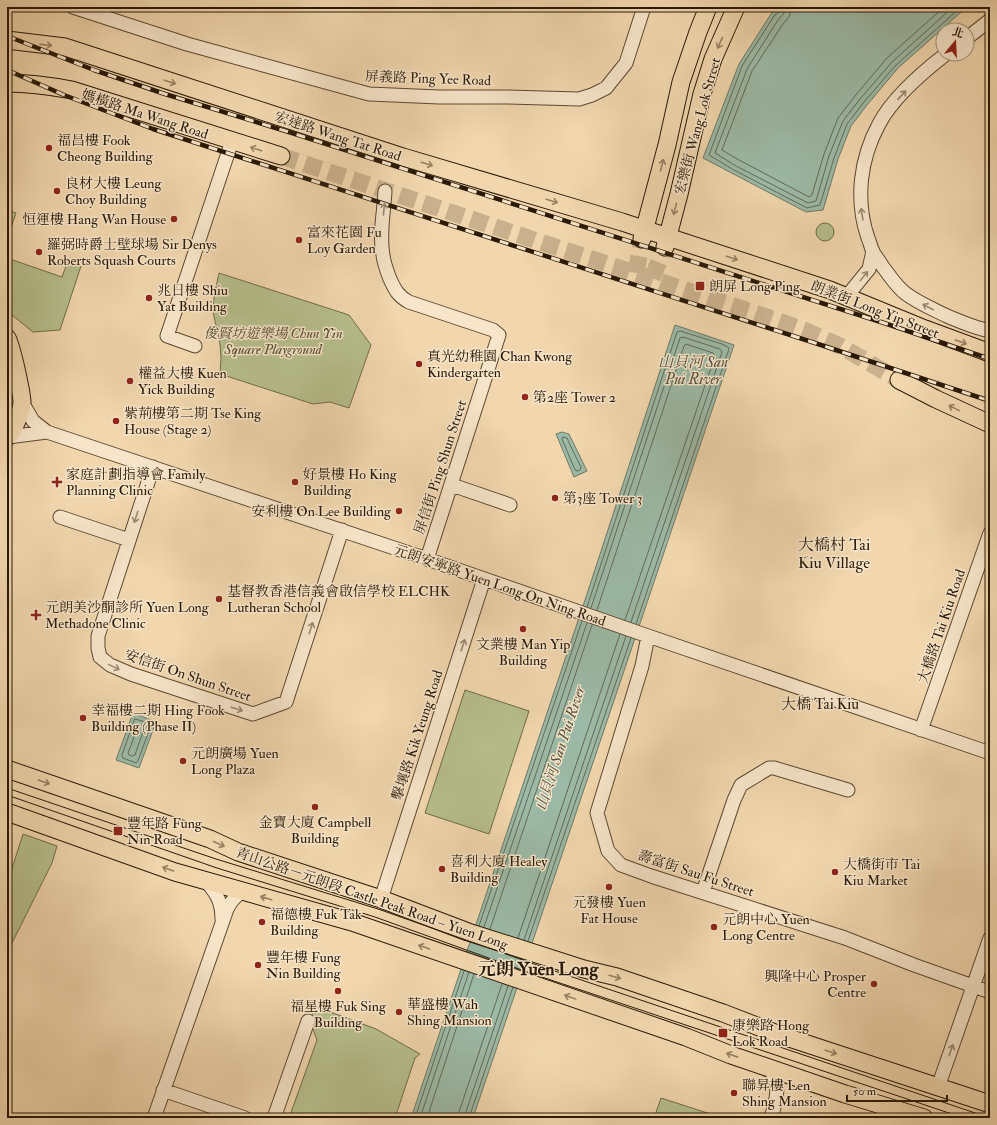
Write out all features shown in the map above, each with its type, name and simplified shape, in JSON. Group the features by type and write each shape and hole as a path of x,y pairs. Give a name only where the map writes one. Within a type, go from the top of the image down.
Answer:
{"main road":[{"name":"宏樂街 Wang Lok Street","path":"643,234 667,145 681,82 708,7"},
{"name":"宏樂街 Wang Lok Street","path":"666,242 702,94 713,59 736,7"},
{"name":"宏達路 Wang Tat Road","path":"7,40 64,47 666,242"},
{"name":"媽橫路 Ma Wang Road","path":"7,84 23,83 72,90 281,156"},
{"name":"朗業街 Long Yip Street","path":"666,242 847,296 925,329 990,353"},
{"path":"7,338 12,349 22,402 16,424 8,437"},
{"path":"900,380 936,399 990,424"},
{"name":"青山公路－元朗段 Castle Peak Road – Yuen Long","path":"7,769 210,839 238,852 381,899 471,933 723,1012 780,1035 990,1104"},
{"name":"青山公路－元朗段 Castle Peak Road – Yuen Long","path":"7,812 146,862 206,881 352,922 686,1037 769,1068 845,1094 924,1118"}],"street":[{"name":"屏義路 Ping Yee Road","path":"72,7 187,44 368,94 439,97 579,99 592,95 606,88 626,63 644,7"},
{"path":"975,32 990,20"},
{"path":"937,62 908,88 891,106 879,123 867,151 861,180 861,206 865,228 873,251 896,285 904,292 931,308 970,325 990,331"},
{"path":"195,346 168,336 232,141"},
{"name":"屏信街 Ping Shun Street","path":"386,190 382,228 382,255 395,290 401,298 493,330 499,335 499,339 427,559"},
{"path":"847,296 869,269 873,251"},
{"path":"22,402 33,421 47,432"},
{"name":"元朗安寧路 Yuen Long On Ning Road","path":"8,437 47,432 342,530 646,636 990,753"},
{"name":"安信街 On Shun Street","path":"153,467 98,636 100,656 110,665 131,674 253,714 286,702 342,530"},
{"path":"452,484 510,505"},
{"path":"60,517 129,540"},
{"name":"大橋路 Tai Kiu Road","path":"921,730 990,533"},
{"name":"擊壤路 Kik Yeung Road","path":"381,899 484,579"},
{"name":"壽富街 Sau Fu Street","path":"646,636 642,666 597,813 608,852 621,865 845,938 990,992"},
{"path":"703,892 734,800 741,785 769,768 774,768 848,790"},
{"path":"206,881 215,891 220,900 222,923"},
{"path":"154,1118 230,902 236,895 243,891"},
{"path":"938,1087 990,938"},
{"path":"274,1118 308,1021"},
{"path":"769,1068 776,1077 777,1088 771,1118"},
{"path":"163,1090 245,1118"}],"green space":[{"path":"7,210 16,213 7,240"},
{"path":"821,223 829,223 834,228 832,239 829,241 821,241 816,236 816,228"},
{"path":"7,258 62,277 67,263 81,266 60,330 33,332 7,311"},
{"name":"俊賢坊遊樂場 Chun Yin Square Playground","path":"219,273 349,315 371,345 349,408 330,402 313,404 220,374 220,344 213,312 214,297"},
{"path":"465,690 529,711 489,834 425,813"},
{"path":"23,834 57,846 52,863 7,953 7,884"},
{"path":"317,1007 376,1029 420,1054 415,1058 395,1118 289,1118 317,1040 309,1019"},
{"path":"661,1098 723,1118 654,1118"}],"water":[{"path":"778,7 967,7 950,22 935,22 935,35 898,68 851,126 838,159 823,210 806,212 703,158 739,64 771,14"},
{"name":"山貝河 San Pui River","path":"675,325 734,345 473,1118 411,1118 587,594"},
{"path":"562,432 569,434 587,471 574,477 556,434"},
{"path":"133,713 156,722 139,768 116,760"}],"tunnel":[{"path":"281,156 804,330 840,346 899,380"},
{"path":"636,273 642,239"},
{"path":"652,278 665,247"}],"tram line":[{"path":"7,788 216,859 378,909 537,965 990,1118"},
{"path":"7,795 217,868 375,917 533,974 964,1118"}],"railway":[{"path":"7,36 94,70 165,94 292,133 887,324 990,359"},
{"path":"7,70 64,95 153,129 990,401"}],"place":[{"name":"福昌樓 Fook Cheong Building","path":"49,148"},
{"name":"良材大樓 Leung Choy Building","path":"57,191"},
{"name":"恒運樓 Hang Wan House","path":"174,219"},
{"name":"富來花園 Fu Loy Garden","path":"299,240"},
{"name":"羅弼時爵士壁球場 Sir Denys Roberts Squash Courts","path":"39,252"},
{"name":"朗屏 Long Ping","path":"700,286"},
{"name":"兆日樓 Shiu Yat Building","path":"149,298"},
{"name":"真光幼稚園 Chan Kwong Kindergarten","path":"419,364"},
{"name":"權益大樓 Kuen Yick Building","path":"130,381"},
{"name":"第2座 Tower 2","path":"525,397"},
{"name":"紫荊樓第二期 Tse King House (Stage 2)","path":"116,421"},
{"name":"家庭計劃指導會 Family Planning Clinic","path":"57,482"},
{"name":"好景樓 Ho King Building","path":"295,482"},
{"name":"第3座 Tower 3","path":"555,498"},
{"name":"安利樓 On Lee Building","path":"399,511"},
{"name":"基督教香港信義會啟信學校 ELCHK Lutheran School","path":"219,599"},
{"name":"元朗美沙酮診所 Yuen Long Methadone Clinic","path":"36,615"},
{"name":"文業樓 Man Yip Building","path":"523,629"},
{"name":"幸福樓二期 Hing Fook Building (Phase II)","path":"83,718"},
{"name":"元朗廣場 Yuen Long Plaza","path":"183,761"},
{"name":"金寶大廈 Campbell Building","path":"315,807"},
{"name":"豐年路 Fung Nin Road","path":"118,831"},
{"name":"喜利大廈 Healey Building","path":"442,869"},
{"name":"大橋街市 Tai Kiu Market","path":"835,872"},
{"name":"元發樓 Yuen Fat House","path":"609,887"},
{"name":"福德樓 Fuk Tak Building","path":"262,922"},
{"name":"元朗中心 Yuen Long Centre","path":"714,927"},
{"name":"豐年樓 Fung Nin Building","path":"258,965"},
{"name":"興隆中心 Prosper Centre","path":"874,984"},
{"name":"福星樓 Fuk Sing Building","path":"338,991"},
{"name":"華盛樓 Wah Shing Mansion","path":"399,1012"},
{"name":"康樂路 Hong Lok Road","path":"723,1033"},
{"name":"聯昇樓 Len Shing Mansion","path":"734,1093"}],"district":[{"name":"大橋村 Tai Kiu Village","path":"834,553"},
{"name":"大橋 Tai Kiu","path":"820,704"},
{"name":"元朗 Yuen Long","path":"538,969"}]}
